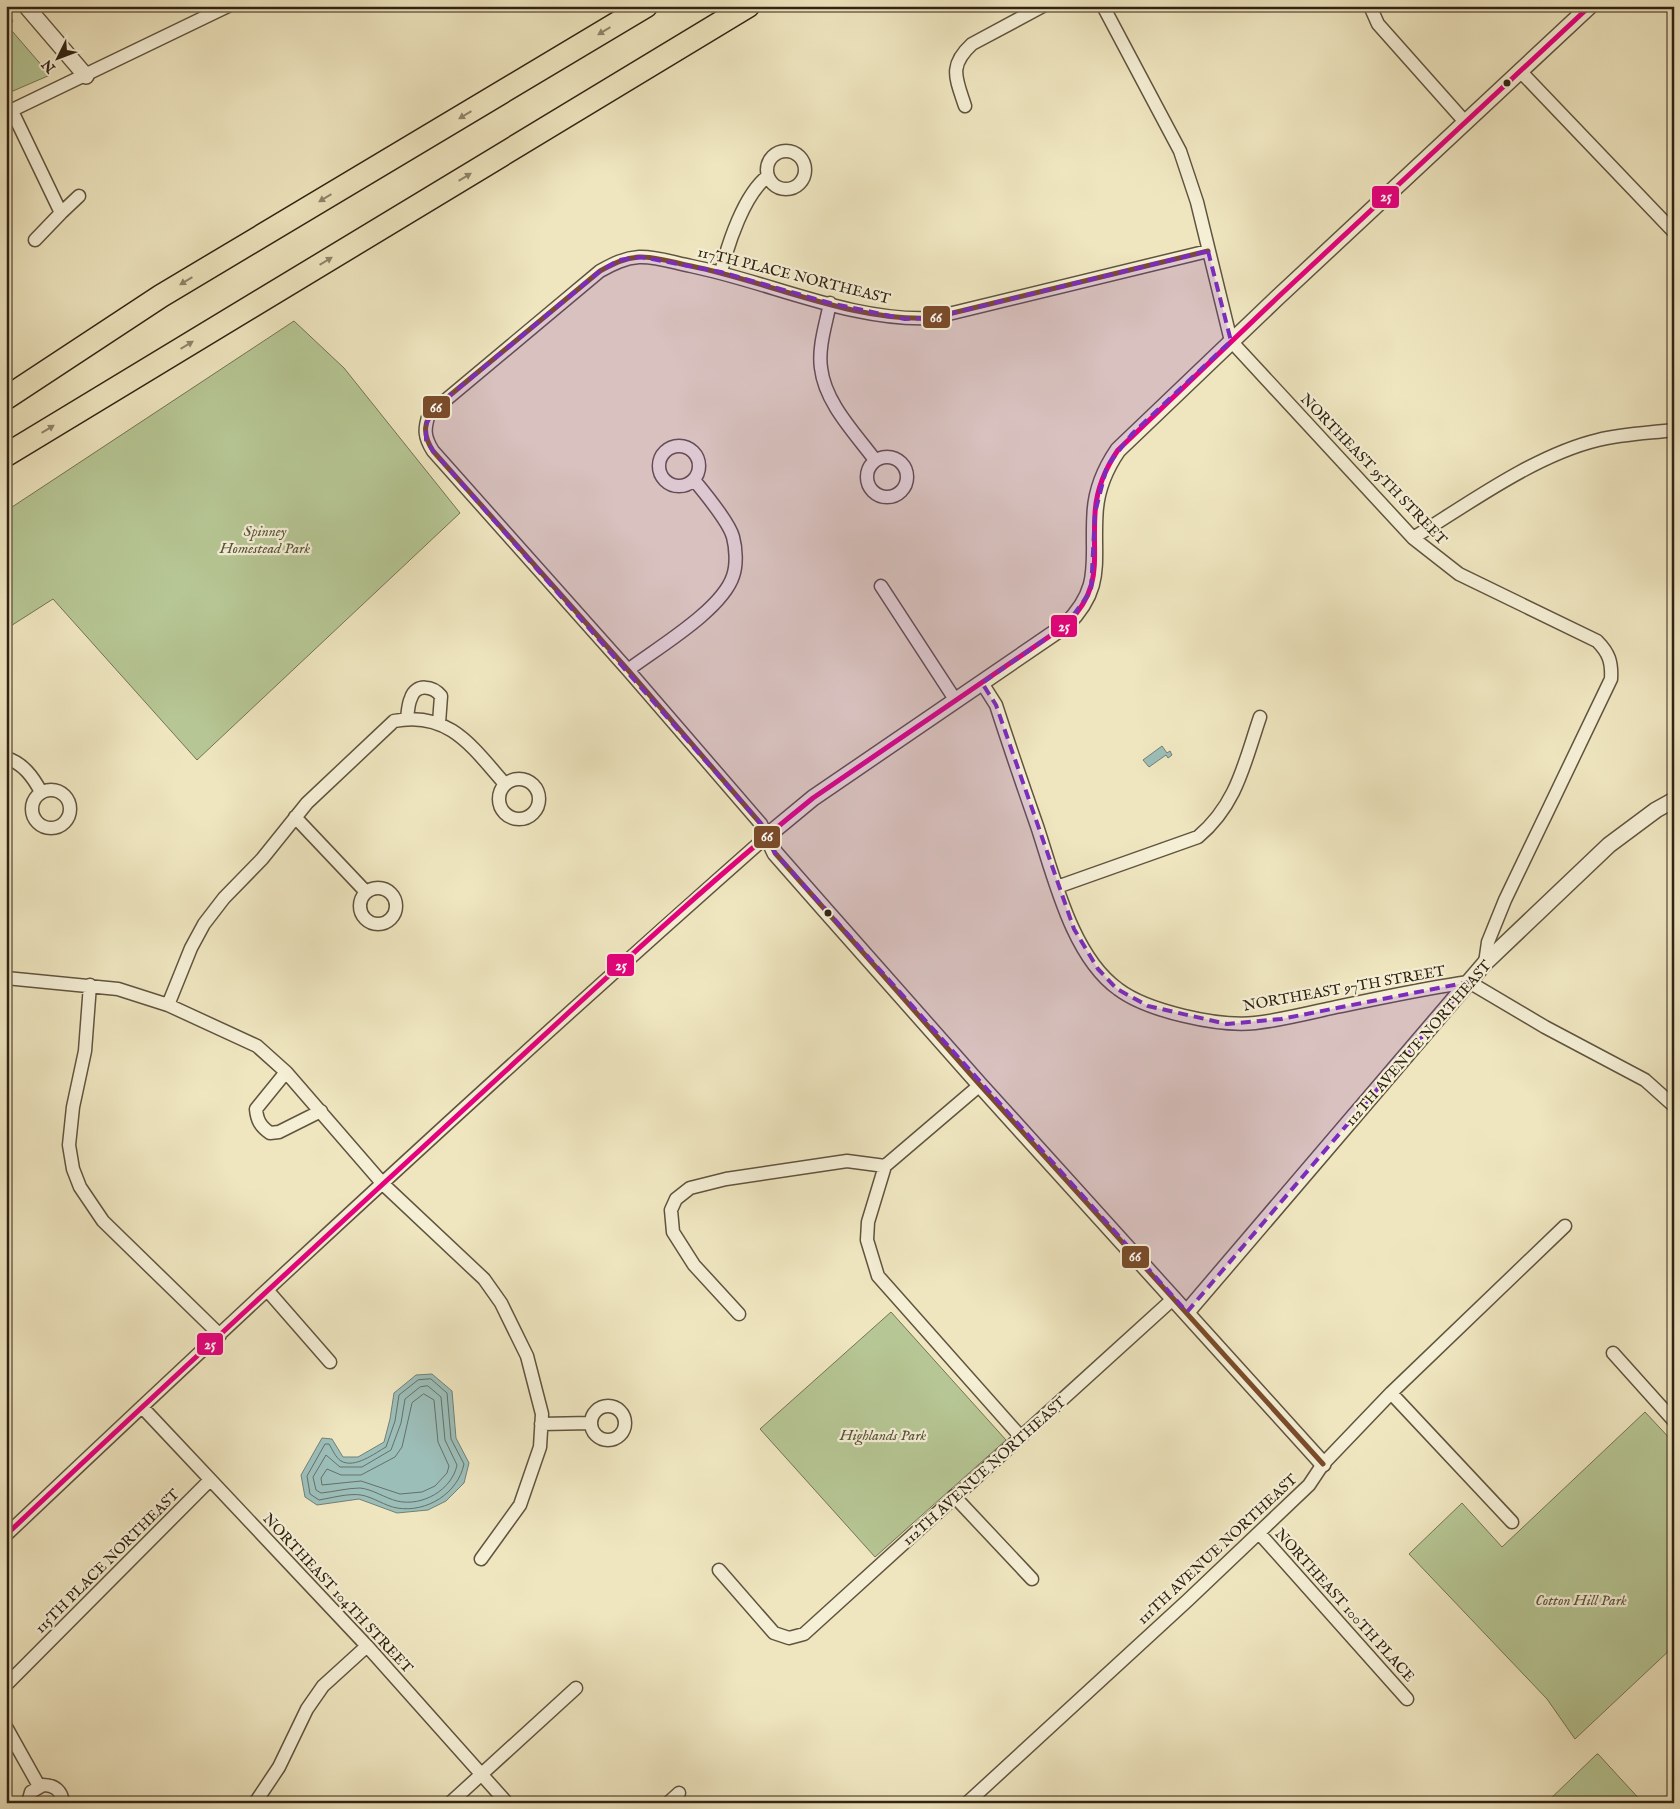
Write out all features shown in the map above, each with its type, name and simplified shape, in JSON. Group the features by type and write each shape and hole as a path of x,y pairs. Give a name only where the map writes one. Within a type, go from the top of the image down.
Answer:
{"highway":[{"path":"6,398 161,296 646,6"},
{"path":"6,454 748,6"}],"street":[{"path":"26,6 86,76"},
{"path":"62,213 9,112 228,6"},
{"path":"965,106 954,75 957,61 963,52 972,44 1043,6"},
{"name":"NORTHEAST 95TH STREET","path":"1103,6 1180,151 1197,202 1231,341 1413,538 1459,574 1597,641 1607,651 1612,663 1611,679 1488,942 1485,963"},
{"path":"1370,6 1378,24 1466,123"},
{"path":"6,1535 608,977 767,836 813,798 1066,625 1080,611 1091,591 1095,567 1094,513 1098,490 1107,466 1132,434 1590,6"},
{"path":"1521,72 1674,232"},
{"path":"721,272 748,200 759,183 768,176"},
{"path":"35,240 79,196"},
{"name":"117TH PLACE NORTHEAST","path":"628,670 433,451 426,440 426,424 429,414 437,406 600,271 619,260 641,257 721,272 830,303 905,319 932,318 1208,250"},
{"path":"830,303 820,367 825,388 875,460"},
{"path":"1413,538 1528,469 1564,451 1599,440 1674,430"},
{"path":"694,480 707,495 733,536 735,560 733,576 712,607 628,670 761,824 775,853 980,1085 1323,1464"},
{"path":"881,586 956,701"},
{"name":"NORTHEAST 97TH STREET","path":"982,683 996,705 1057,888 1078,937 1098,969 1117,989 1148,1006 1227,1024 1254,1023 1470,982"},
{"path":"407,718 412,694 419,688 428,687 433,688 441,696 439,723"},
{"path":"1057,888 1198,837 1211,826 1225,809 1234,792 1260,717"},
{"path":"168,1005 191,948 204,924 224,898 262,859 307,803 394,720 407,718 439,723 463,737 506,784"},
{"path":"11,760 33,776 41,792"},
{"name":"112TH AVENUE NORTHEAST","path":"1187,1312 1485,963 1609,845 1656,810 1674,800"},
{"path":"296,817 366,892"},
{"path":"6,978 118,989 168,1005 257,1046 286,1072 383,1184 484,1279 501,1302 527,1356 537,1387 542,1414 540,1447 520,1505 480,1559"},
{"path":"1470,982 1545,1027 1645,1080 1674,1106"},
{"path":"90,985 85,1051 73,1106 69,1145 73,1169 80,1187 103,1221 220,1335"},
{"path":"286,1072 256,1109 256,1118 261,1127 270,1133 279,1132 321,1111"},
{"path":"980,1085 885,1166 868,1222 867,1240 878,1276 1020,1436"},
{"path":"739,1314 694,1265 673,1232 671,1210 676,1198 690,1188 726,1180 847,1161 885,1166"},
{"name":"111TH AVENUE NORTHEAST","path":"967,1803 1309,1485 1323,1464 1391,1393 1565,1226"},
{"path":"268,1291 330,1362"},
{"name":"112TH AVENUE NORTHEAST","path":"719,1570 774,1633 789,1638 804,1634 1174,1298"},
{"path":"1613,1353 1674,1421"},
{"path":"1391,1393 1512,1522"},
{"name":"NORTHEAST 104TH STREET","path":"142,1407 367,1646 507,1803"},
{"path":"541,1424 591,1423"},
{"name":"115TH PLACE NORTHEAST","path":"6,1685 210,1480"},
{"path":"954,1496 1032,1579"},
{"name":"NORTHEAST 100TH PLACE","path":"1259,1533 1407,1699"},
{"path":"255,1803 279,1767 307,1709 323,1686 367,1646"},
{"path":"450,1803 576,1688"},
{"path":"6,1727 39,1786"},
{"path":"28,1803 31,1792 39,1786 50,1785 61,1793 63,1803"},
{"path":"668,1803 679,1793"}],"highlighted area":[{"path":"1208,251 1231,341 1132,434 1107,466 1095,513 1091,591 1066,625 982,683 996,705 1074,929 1098,969 1117,989 1148,1006 1227,1024 1281,1019 1469,982 1187,1312 775,853 761,824 433,451 426,440 426,424 437,406 600,271 619,260 641,257 721,272 830,303 905,319 932,318"}],"green space":[{"path":"6,24 50,75 6,94"},
{"name":"Spinney Homestead Park","path":"294,321 344,368 460,513 197,760 53,599 6,629 6,511"},
{"name":"Highlands Park","path":"891,1312 1006,1440 875,1557 760,1429"},
{"name":"Cotton Hill Park","path":"1645,1412 1674,1443 1674,1646 1575,1739 1547,1699 1409,1554 1462,1503 1502,1547"},
{"path":"1597,1754 1643,1803 1546,1803"}],"water":[{"path":"1162,746 1167,753 1170,751 1172,755 1168,758 1166,755 1149,767 1143,760"},
{"path":"432,1374 452,1391 456,1438 469,1463 464,1483 446,1501 428,1510 397,1513 359,1499 317,1505 305,1497 301,1475 322,1438 332,1439 343,1457 358,1457 384,1442 394,1393 416,1375"}],"waterway":[{"path":"6,29 11,21"}],"transit line":[{"name":"25","path":"6,1535 180,1371 556,1024 640,947 769,834 813,798 1066,625 1078,611 1091,586 1095,560 1097,497 1105,472 1118,450 1277,298 1590,6"},
{"name":"66","path":"1208,251 932,318 902,318 841,308 721,273 665,260 645,257 628,259 600,271 437,406 429,417 426,433 429,445 433,451 628,670 761,824 775,853 980,1085 1323,1464"}]}
